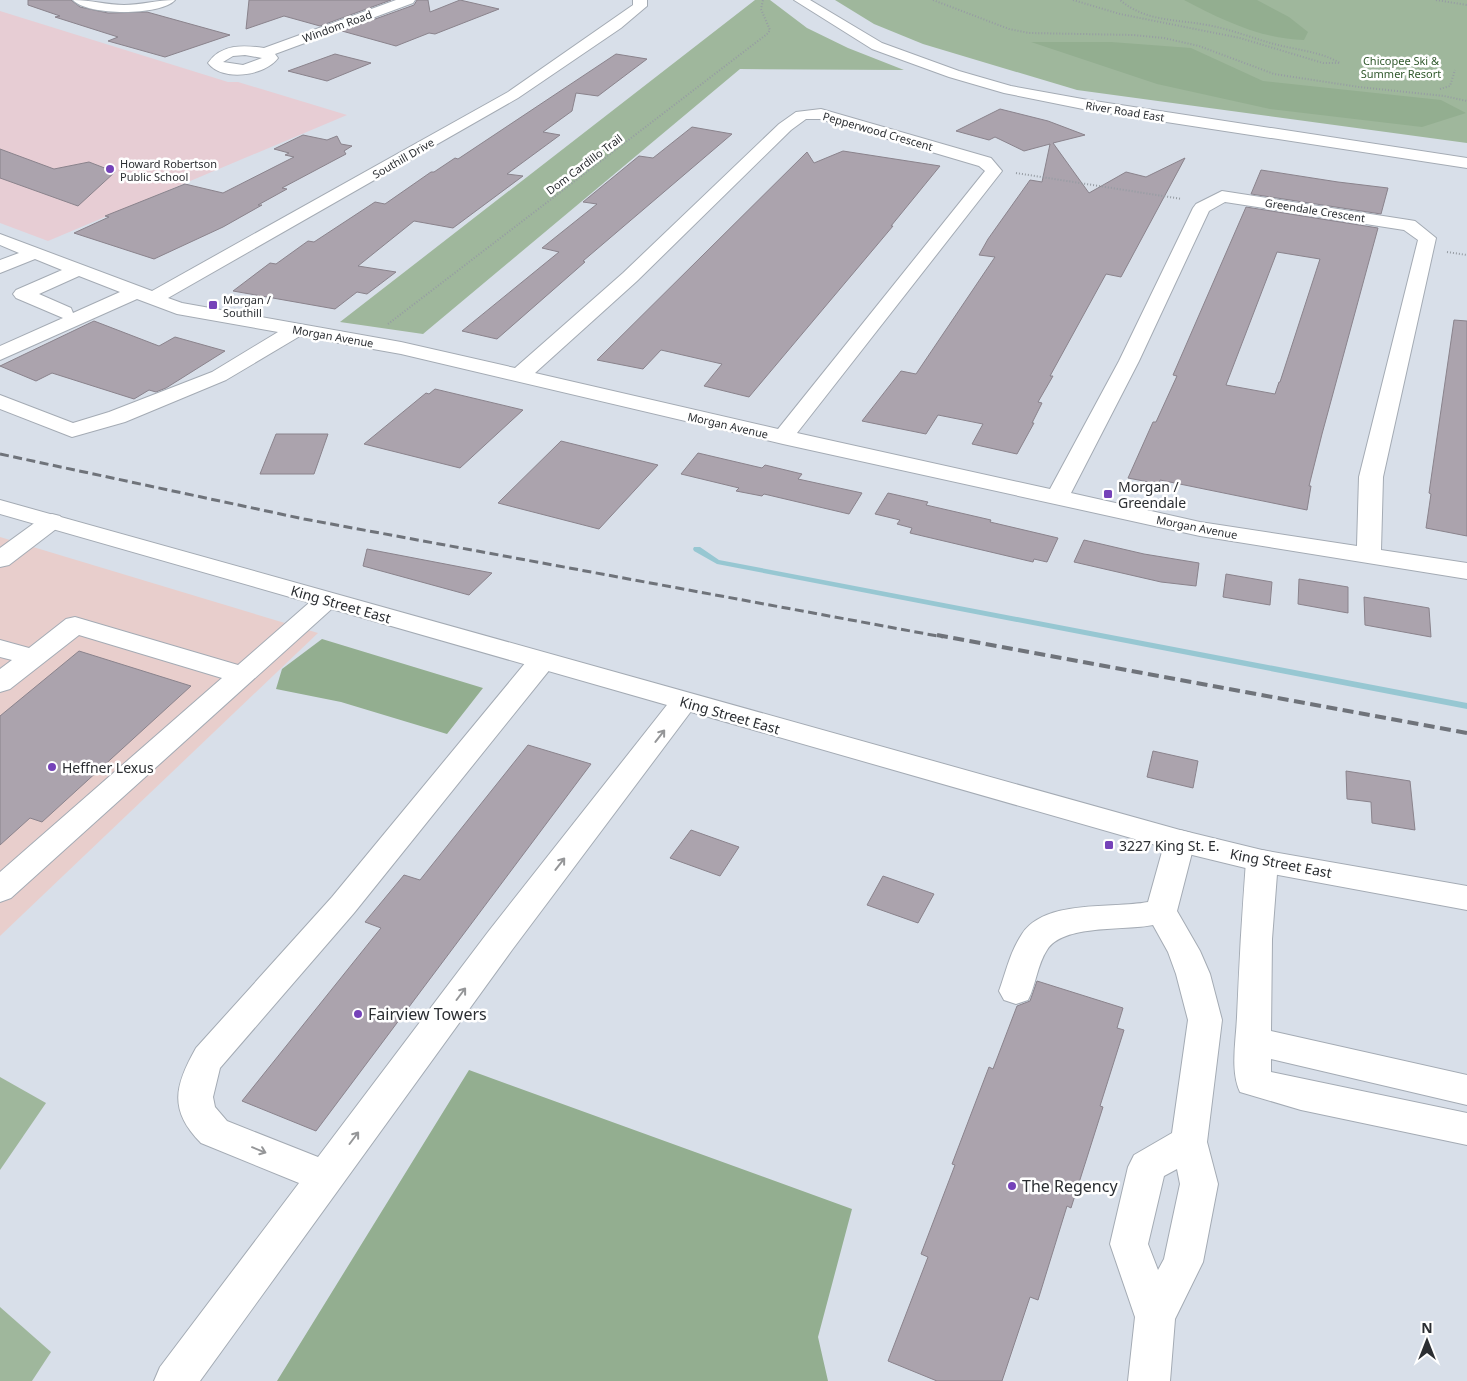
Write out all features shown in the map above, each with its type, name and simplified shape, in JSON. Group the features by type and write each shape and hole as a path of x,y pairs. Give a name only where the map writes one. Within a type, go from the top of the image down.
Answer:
{"street":[{"path":"80,0 121,10 144,8 168,0"},
{"name":"Windom Road","path":"266,53 408,0"},
{"name":"Southill Drive","path":"143,296 513,95 616,25 640,6 640,0"},
{"name":"River Road East","path":"801,0 877,46 954,74 1010,90 1088,105 1467,163"},
{"name":"Pepperwood Crescent","path":"519,376 630,277 785,127 802,115 821,114 849,122 985,162 994,171"},
{"path":"783,437 980,186 994,171"},
{"name":"Greendale Crescent","path":"1210,203 1222,196 1409,225 1427,238 1371,477 1369,555"},
{"path":"1057,497 1129,361 1202,208 1210,203"},
{"name":"Morgan Avenue","path":"0,239 177,308 401,348 783,437 1200,529 1467,571"},
{"path":"0,267 34,253"},
{"path":"64,312 23,294 77,270"},
{"path":"0,354 143,296"},
{"path":"0,401 72,430 117,417 219,376 296,330"},
{"name":"King Street East","path":"0,506 541,662 1180,841 1262,860 1467,898"},
{"path":"0,560 52,522"},
{"path":"0,890 327,600"},
{"path":"0,683 31,657 75,625 242,675"},
{"path":"0,648 31,657"},
{"path":"325,1177 214,1132 204,1124 196,1111 194,1097 196,1084 208,1058 342,905 541,662"},
{"path":"175,1381 500,941 684,702"},
{"path":"1149,1381 1155,1317 1182,1262 1199,1184 1189,1142 1205,1020 1187,959 1161,911 1180,841"},
{"path":"1262,860 1256,939 1253,1082 1467,1129"},
{"path":"1016,991 1031,946 1045,930 1059,924 1076,921 1129,917 1161,911"},
{"path":"1253,1041 1467,1090"},
{"path":"1155,1317 1130,1244 1147,1167 1189,1142"}],"path":[{"name":"Dom Cardillo Trail","path":"382,330 768,34 770,30 761,9 763,0"},
{"path":"933,0 1009,29 1028,33 1133,35 1164,38 1199,46 1274,74 1467,101"},
{"path":"1073,0 1120,14 1240,38 1324,63 1340,63 1328,55 1281,46 1232,31 1205,25 1167,22 1143,14 1120,0"},
{"path":"1436,0 1467,5"},
{"path":"1440,89 1450,86 1455,70"},
{"path":"994,171 1022,173 1210,203"}],"shaded area":[{"name":"Howard Robertson Public School","path":"0,11 228,82 238,82 347,115 48,241 0,223"},
{"path":"0,537 318,633 0,936"}],"green space":[{"path":"755,0 770,0 807,28 848,48 904,70 740,69 423,334 340,322"},
{"name":"Chicopee Ski & Summer Resort","path":"835,0 1467,0 1467,143 1077,90 923,44 874,24"},
{"path":"1184,0 1257,0 1289,17 1308,32 1304,40 1272,36 1227,21"},
{"path":"1031,42 1111,42 1191,48 1263,81 1441,100 1466,113 1422,127 1270,109 1157,84"},
{"path":"322,639 483,688 447,734 341,702 276,689 282,669"},
{"path":"469,1070 852,1209 818,1337 828,1381 277,1381"},
{"path":"0,1077 46,1103 0,1170"},
{"path":"0,1307 51,1352 32,1381 0,1381"}],"building":[{"path":"28,0 71,0 80,7 108,13 147,12 230,35 165,57 108,41 118,37 55,17 60,16 28,5"},
{"path":"249,0 391,0 320,26 284,16 246,29"},
{"path":"417,0 428,0 430,12 460,0 499,9 435,34 429,33 396,46 342,31 414,5"},
{"path":"335,54 371,63 327,81 288,71"},
{"path":"616,54 647,59 598,96 576,93 572,111 543,132 560,135 507,174 523,176 453,228 414,221 358,266 396,272 367,294 357,292 335,309 233,291 270,263 276,264 308,241 314,242 375,202 385,204 431,172 434,172 455,158 458,159"},
{"path":"1000,109 1048,121 1085,135 1053,143 1089,193 1126,172 1146,177 1185,158 1121,277 1106,274 1050,376 1053,376 1038,402 1042,403 1032,423 1034,423 1017,454 972,444 983,424 938,415 926,434 862,421 901,371 916,374 995,257 979,255 988,239 1030,180 1042,182 1050,144 1024,151 995,137 989,140 956,131"},
{"path":"692,127 732,134 583,261 585,262 497,339 462,331 559,252 542,248 597,204 583,202 639,156 653,158"},
{"path":"303,135 327,140 337,136 341,144 352,146 344,151 346,154 282,188 287,189 258,205 262,205 223,227 154,259 74,233 109,217 105,216 185,184 223,193 294,157 285,155 289,153 274,149"},
{"path":"0,149 54,169 89,162 115,172 78,206 0,178"},
{"path":"843,151 940,166 891,226 893,226 749,397 704,386 722,364 661,350 643,369 597,360 807,152 814,163"},
{"path":"1261,170 1388,188 1381,214 1251,194"},
{"path":"1246,207 1378,228 1322,434 1309,486 1311,486 1307,510 1160,480 1159,484 1128,478 1153,422 1156,422 1177,376 1173,375","holes":["1277,252 1320,259 1275,394 1226,385"]},
{"path":"1454,320 1467,321 1467,536 1426,528 1431,494 1429,493"},
{"path":"94,321 159,346 175,337 225,351 166,388 156,392 149,390 134,399 52,373 36,381 0,366"},
{"path":"435,389 523,410 460,468 364,444 426,393 429,394"},
{"path":"276,434 328,434 314,474 260,474"},
{"path":"561,441 658,465 599,529 498,503"},
{"path":"698,453 762,468 765,465 802,474 798,479 862,493 849,514 764,494 762,496 736,491 739,488 681,474"},
{"path":"888,493 928,502 926,505 991,520 990,522 1058,538 1047,562 1034,559 1033,562 910,533 912,528 897,524 900,520 875,514"},
{"path":"1084,540 1144,554 1199,563 1196,586 1161,582 1074,562"},
{"path":"367,549 492,573 469,595 363,566"},
{"path":"1226,574 1272,582 1270,605 1223,597"},
{"path":"1299,579 1348,587 1348,613 1298,604"},
{"path":"1364,597 1429,608 1431,637 1365,625"},
{"name":"Heffner Lexus","path":"79,651 191,686 42,822 30,818 0,845 0,716"},
{"name":"Fairview Towers","path":"528,745 591,764 316,1131 242,1101 381,928 365,922 404,875 420,880"},
{"path":"1153,751 1198,761 1193,788 1147,777"},
{"path":"1346,771 1410,781 1415,830 1372,823 1371,802 1347,799"},
{"path":"691,830 739,847 720,876 670,858"},
{"path":"883,876 934,894 918,923 867,905"},
{"name":"The Regency","path":"1037,981 1123,1008 1117,1028 1124,1030 1100,1106 1103,1107 1071,1208 1067,1206 1038,1300 1030,1297 1002,1381 937,1381 888,1361 928,1257 921,1254 955,1165 952,1164 989,1067 993,1069 1017,1006 1030,1001"}],"waterway":[{"path":"697,549 717,562 1467,706"}],"railway":[{"path":"0,454 304,519 943,637"},
{"path":"937,635 1467,733"}],"place":[{"name":"Howard Robertson Public School","path":"110,169"},
{"name":"Morgan / Southill","path":"213,305"},
{"name":"Morgan / Greendale","path":"1108,494"},
{"name":"Heffner Lexus","path":"52,767"},
{"name":"3227 King St. E.","path":"1109,845"},
{"name":"Fairview Towers","path":"358,1014"},
{"name":"The Regency","path":"1012,1186"}]}
